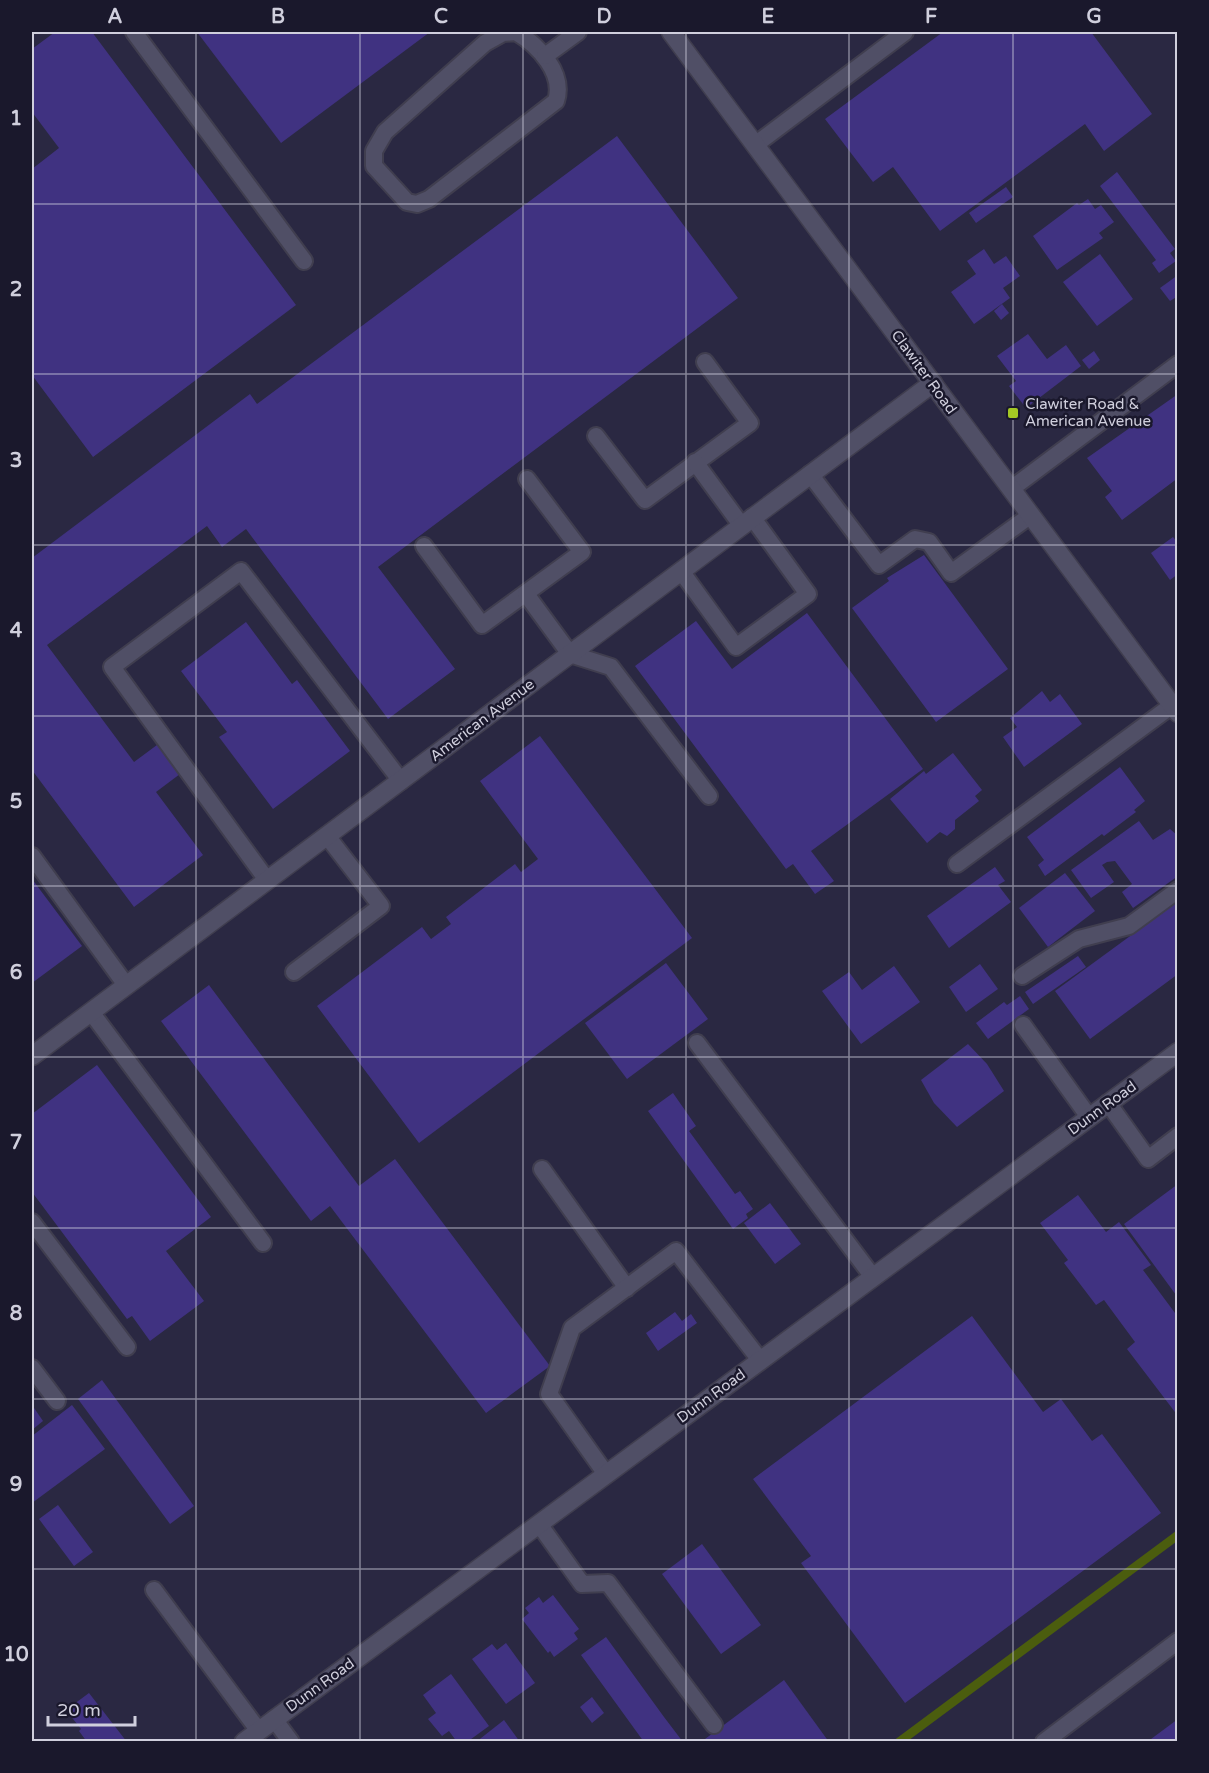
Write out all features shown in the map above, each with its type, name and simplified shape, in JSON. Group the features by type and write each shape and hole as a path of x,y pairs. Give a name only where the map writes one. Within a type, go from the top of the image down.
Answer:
{"street":[{"name":"Clawiter Road","path":"671,32 1011,489 1176,706"},
{"name":"American Avenue","path":"32,1056 933,383"},
{"name":"Dunn Road","path":"251,1736 1178,1052"}],"lane":[{"path":"134,32 304,261"},
{"path":"516,32 545,56 558,82 559,92 556,101 429,199 417,204 407,202 374,166 374,151 385,132 485,43 503,33 516,32"},
{"path":"545,56 578,32"},
{"path":"755,145 905,32"},
{"path":"596,436 645,500 750,423 705,362"},
{"path":"1011,489 1178,364"},
{"path":"681,572 736,647 808,594 695,462"},
{"path":"810,474 879,565 915,539 929,542 951,573 1031,515"},
{"path":"424,546 482,625 582,552 527,479"},
{"path":"267,880 112,668 241,571 401,781"},
{"path":"526,594 570,654 611,667 709,796"},
{"path":"957,864 1176,706"},
{"path":"294,972 381,906 327,836"},
{"path":"32,856 126,985"},
{"path":"1022,976 1079,939 1129,926 1178,890"},
{"path":"92,1012 263,1243"},
{"path":"1023,1025 1089,1117"},
{"path":"697,1043 873,1276"},
{"path":"1108,1103 1148,1159 1178,1136"},
{"path":"542,1169 627,1288"},
{"path":"32,1222 126,1347"},
{"path":"606,1474 549,1394 572,1328 676,1251 760,1360"},
{"path":"32,1368 57,1401"},
{"path":"539,1524 582,1584 608,1583 714,1725"},
{"path":"154,1590 251,1736"},
{"path":"1044,1742 1178,1641"},
{"path":"274,1719 291,1742"}],"shaded area":[{"path":"32,32 1177,32 1177,1741 32,1741"}],"building":[{"path":"55,32 92,32 296,305 93,457 32,375 32,169 59,148 32,112 32,49"},
{"path":"197,32 430,32 281,143"},
{"path":"943,32 1091,32 1152,114 1104,151 1085,124 940,231 893,167 873,182 825,119"},
{"path":"617,136 738,298 378,567 455,669 388,719 246,529 222,547 207,526 47,645 134,762 161,742 184,771 156,792 203,855 134,907 32,770 32,558 250,394 257,404"},
{"path":"1117,172 1175,249 1170,253 1176,261 1159,273 1152,263 1156,260 1100,186"},
{"path":"1006,187 1013,197 976,223 969,213"},
{"path":"1088,199 1095,209 1101,205 1114,222 1099,233 1103,238 1057,270 1033,236 1077,203 1079,205"},
{"path":"984,249 994,264 1006,256 1020,276 1003,288 1010,298 974,324 951,292 976,274 967,261"},
{"path":"1100,254 1133,299 1097,326 1063,282"},
{"path":"1178,275 1178,296 1170,301 1160,288"},
{"path":"1002,304 1009,313 1001,320 994,311"},
{"path":"1028,334 1047,359 1066,345 1081,366 1026,408 1009,386 1016,381 997,356"},
{"path":"1094,351 1100,360 1089,369 1082,360"},
{"path":"1178,394 1178,478 1122,520 1105,497 1112,491 1087,458"},
{"path":"1173,537 1178,543 1178,574 1170,580 1151,553"},
{"path":"924,555 1008,669 936,722 852,608 889,581 887,578"},
{"path":"807,613 923,769 811,851 834,881 815,894 793,864 786,869 635,666 696,621 732,669"},
{"path":"246,622 292,684 297,680 350,751 273,809 219,737 227,732 181,671"},
{"path":"1042,691 1050,702 1060,694 1082,724 1024,767 1003,737 1017,727 1010,718"},
{"path":"540,736 692,938 419,1143 317,1006 422,927 431,939 451,924 446,917 515,864 521,872 538,859 480,781"},
{"path":"953,753 982,790 975,796 979,801 955,820 955,829 947,836 940,832 927,843 890,799 924,771 926,774"},
{"path":"1120,767 1145,801 1134,810 1136,812 1104,836 1102,834 1045,876 1038,865 1044,860 1027,837"},
{"path":"1139,821 1153,840 1170,829 1178,836 1178,876 1133,908 1122,892 1132,884 1115,861 1107,862 1102,865 1114,882 1091,898 1071,870"},
{"path":"995,867 1005,881 998,885 1011,902 949,948 927,916"},
{"path":"1065,873 1095,911 1048,947 1019,908"},
{"path":"32,879 82,946 32,983"},
{"path":"1178,901 1178,974 1090,1039 1055,991"},
{"path":"1078,956 1086,967 1033,1004 1025,992"},
{"path":"666,963 708,1019 627,1079 585,1023"},
{"path":"980,964 998,989 966,1012 949,987"},
{"path":"894,966 920,1002 861,1044 822,991 849,972 862,990"},
{"path":"209,985 359,1186 395,1159 550,1366 486,1413 330,1206 311,1221 161,1021"},
{"path":"1020,996 1029,1009 988,1039 976,1023 1004,1002 1007,1005"},
{"path":"968,1044 987,1064 1004,1091 957,1127 934,1103 921,1080"},
{"path":"97,1065 211,1217 166,1251 204,1301 150,1341 132,1316 127,1319 32,1192 32,1114"},
{"path":"673,1093 696,1126 689,1131 735,1194 740,1191 753,1209 746,1214 748,1218 733,1229 648,1111"},
{"path":"1178,1184 1178,1293 1176,1295 1124,1224"},
{"path":"1078,1195 1106,1232 1119,1222 1151,1265 1143,1270 1175,1313 1178,1311 1178,1416 1127,1349 1135,1342 1104,1300 1096,1305 1064,1263 1068,1260 1040,1223"},
{"path":"770,1203 801,1244 775,1264 744,1223"},
{"path":"675,1312 682,1321 691,1314 697,1323 658,1351 646,1333"},
{"path":"972,1316 1043,1412 1061,1399 1092,1441 1102,1434 1161,1513 905,1703 801,1563 811,1556 753,1479"},
{"path":"102,1380 194,1506 170,1524 78,1399"},
{"path":"32,1405 43,1421 32,1430"},
{"path":"72,1405 105,1449 32,1503 32,1436"},
{"path":"58,1505 93,1552 74,1566 39,1519"},
{"path":"702,1544 761,1625 721,1654 662,1574"},
{"path":"553,1595 579,1629 574,1633 578,1639 554,1657 550,1651 548,1653 522,1619 529,1613 525,1608 539,1597 543,1603"},
{"path":"606,1637 683,1742 644,1742 581,1655"},
{"path":"506,1643 535,1683 506,1704 472,1659 492,1644 497,1650"},
{"path":"451,1674 489,1726 467,1742 457,1742 449,1731 442,1736 428,1719 436,1713 423,1695"},
{"path":"784,1680 829,1742 701,1742"},
{"path":"89,1693 127,1742 87,1742 79,1731 81,1729 66,1710"},
{"path":"592,1697 604,1713 592,1723 580,1707"},
{"path":"1178,1719 1178,1742 1147,1742"},
{"path":"504,1720 520,1742 476,1742"}],"waterway":[{"path":"899,1742 1178,1535"}],"place":[{"name":"Clawiter Road & American Avenue","path":"1013,413"}]}
